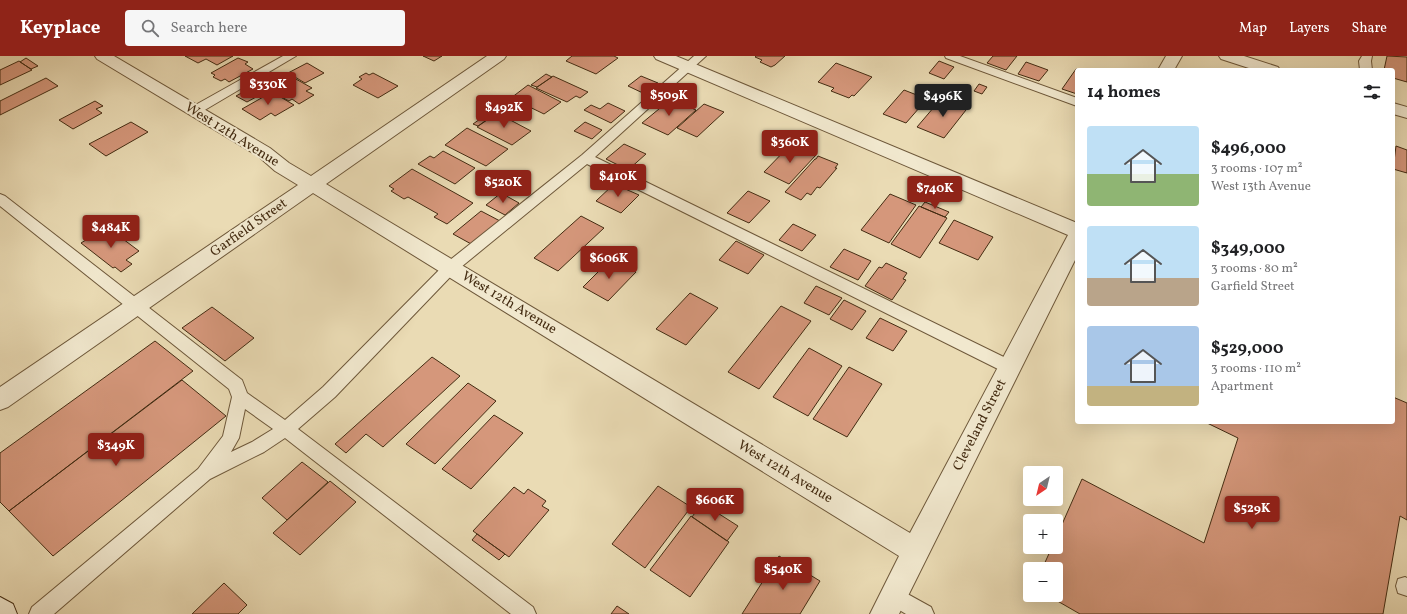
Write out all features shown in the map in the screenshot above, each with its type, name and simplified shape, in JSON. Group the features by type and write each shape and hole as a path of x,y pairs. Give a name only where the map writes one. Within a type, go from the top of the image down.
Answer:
{"street":[{"name":"West 12th Avenue","path":"103,56 264,152 282,167 313,184 915,551"},
{"name":"Garfield Street","path":"0,400 498,56"},
{"path":"662,56 694,62 1075,230"},
{"path":"1167,68 1174,56"},
{"path":"1227,56 1266,68"},
{"path":"1395,109 1407,113"},
{"name":"Cleveland Street","path":"889,604 1075,240"},
{"path":"0,611 3,614"}],"lane":[{"path":"194,111 292,56"},
{"path":"950,56 1075,101"},
{"path":"1366,68 1365,60 1367,56"},
{"path":"204,474 258,447 286,429 329,392 450,268 586,158 694,62"},
{"path":"586,158 1009,367"},
{"path":"0,198 236,385 240,397 231,438 204,474 39,614"},
{"path":"240,397 286,429 526,614"},
{"path":"889,604 924,614"}],"building":[{"path":"185,56 233,56 217,65 206,59 198,63"},
{"path":"423,56 442,56 434,61"},
{"path":"572,56 614,56 618,58 596,74 566,61"},
{"path":"785,56 771,67 760,62 762,60 755,57"},
{"path":"993,56 1017,56 1006,70 987,63"},
{"path":"1387,56 1407,57 1407,82 1395,79 1395,68 1384,68"},
{"path":"26,58 38,66 31,69 20,62"},
{"path":"238,58 248,62 245,64 253,69 229,82 225,79 221,81 213,77 215,75 211,73"},
{"path":"19,61 32,70 0,85 0,70"},
{"path":"939,61 954,67 944,79 929,73"},
{"path":"1026,62 1048,70 1039,81 1018,74"},
{"path":"307,63 324,73 305,83 288,73"},
{"path":"836,63 872,77 854,96 852,95 849,98 831,91 834,88 818,82"},
{"path":"1075,70 1075,93 1062,89"},
{"path":"366,73 369,75 373,73 398,86 378,98 353,85 362,79 359,77"},
{"path":"546,74 552,77 537,87 531,85"},
{"path":"553,76 588,92 580,98 576,96 567,102 536,88"},
{"path":"641,76 658,83 645,94 628,86"},
{"path":"46,78 58,86 0,115 0,101"},
{"path":"294,78 312,88 306,91 314,95 299,104 292,99 289,101 270,91 283,82 286,83"},
{"path":"979,84 987,87 982,94 974,91"},
{"path":"256,85 267,91 247,102 236,96"},
{"path":"528,85 561,102 544,114 511,98"},
{"path":"904,90 927,99 906,123 883,114"},
{"path":"272,92 294,105 275,116 271,113 260,120 242,109"},
{"path":"953,96 962,99 956,106 966,110 944,138 917,127 940,100 948,103"},
{"path":"671,99 696,110 668,135 642,123"},
{"path":"95,101 103,106 96,109 102,113 73,129 59,120"},
{"path":"608,103 625,111 611,123 584,110 591,105 600,109"},
{"path":"704,104 724,112 697,137 677,128"},
{"path":"490,112 495,114 478,126 473,124"},
{"path":"497,113 531,131 512,145 477,127"},
{"path":"131,122 148,132 106,156 89,144"},
{"path":"585,122 602,130 592,139 574,131"},
{"path":"467,128 508,149 486,166 445,145"},
{"path":"624,144 646,154 628,170 606,159"},
{"path":"791,144 816,155 789,184 764,172"},
{"path":"1396,146 1407,150 1407,173 1395,170"},
{"path":"443,151 475,168 455,184 418,164 430,156 434,158"},
{"path":"818,156 838,164 835,168 837,168 820,188 817,187 811,195 807,193 801,200 785,192 816,159"},
{"path":"412,169 473,203 447,224 434,217 438,214 408,197 404,199 391,191 394,189 389,186"},
{"path":"614,184 639,195 621,213 596,201"},
{"path":"748,191 770,201 749,223 727,213"},
{"path":"501,193 519,203 505,215 486,205"},
{"path":"890,194 916,205 889,243 861,230"},
{"path":"925,202 949,212 945,217 921,207"},
{"path":"919,206 947,218 920,258 891,244"},
{"path":"481,211 500,221 473,245 453,234"},
{"path":"581,216 604,228 558,271 534,258"},
{"path":"954,220 993,237 978,260 939,243"},
{"path":"793,224 816,235 802,251 779,240"},
{"path":"107,227 139,251 126,260 132,264 121,272 115,267 113,268 81,243"},
{"path":"736,241 764,255 748,274 719,260"},
{"path":"844,249 871,261 858,280 830,267"},
{"path":"611,259 636,272 608,301 583,287"},
{"path":"886,263 907,273 903,279 906,280 892,300 865,286 879,267 882,268"},
{"path":"816,286 842,298 829,315 804,303"},
{"path":"690,293 718,308 686,345 656,329"},
{"path":"844,300 866,311 852,330 830,319"},
{"path":"781,306 811,321 759,389 728,372"},
{"path":"212,307 254,338 225,361 182,328"},
{"path":"880,318 907,331 893,351 866,338"},
{"path":"155,341 193,371 9,511 0,502 0,453"},
{"path":"809,348 842,366 808,416 773,397"},
{"path":"432,357 460,376 383,447 366,434 346,453 335,444"},
{"path":"849,367 882,384 847,437 813,419"},
{"path":"182,380 226,416 53,556 9,511"},
{"path":"468,383 496,401 435,464 406,444"},
{"path":"1395,398 1407,403 1407,520 1400,516 1383,614 1080,614 1059,602 1063,602 1063,562 1045,562 1049,554 1063,554 1063,522 1082,479 1204,543 1238,438 1209,424 1395,424"},
{"path":"494,415 523,433 471,489 442,469"},
{"path":"302,462 328,482 287,520 262,498"},
{"path":"330,481 356,502 300,555 273,533"},
{"path":"658,486 691,507 645,568 612,544"},
{"path":"514,487 524,494 528,489 546,501 542,506 549,510 509,557 473,531"},
{"path":"702,503 738,526 727,541 692,517"},
{"path":"691,516 729,542 690,597 650,570"},
{"path":"477,534 505,554 499,560 472,540"},
{"path":"779,556 820,581 800,614 742,614"},
{"path":"224,583 247,605 238,614 192,614"},
{"path":"617,606 629,614 611,614"}]}
